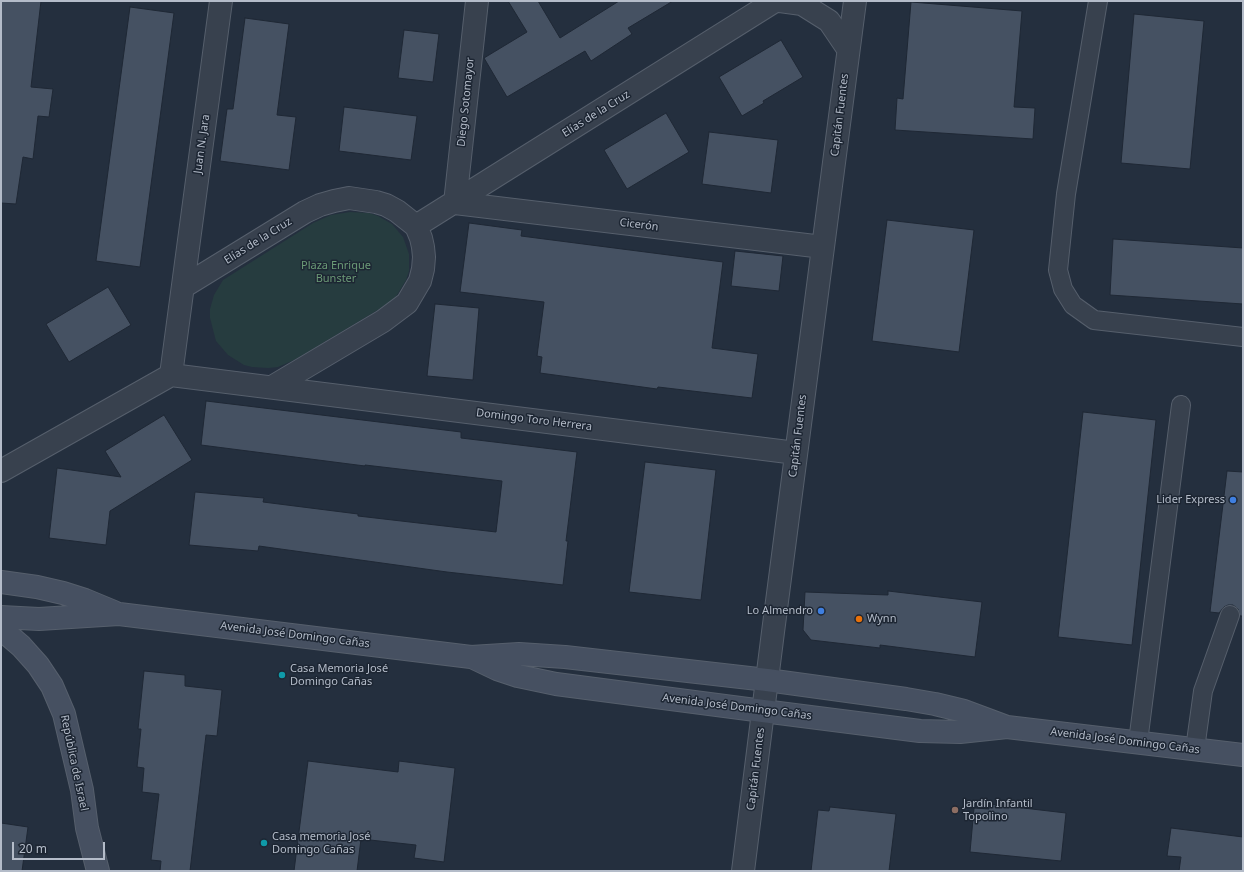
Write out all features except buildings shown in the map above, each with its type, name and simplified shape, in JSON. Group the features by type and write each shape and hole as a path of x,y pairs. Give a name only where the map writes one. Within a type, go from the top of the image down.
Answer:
{"street":[{"name":"Juan N. Jara","path":"183,287 221,1"},
{"name":"Diego Sotomayor","path":"455,203 477,1"},
{"name":"Elías de la Cruz","path":"183,287 304,212 334,200 349,198 381,204 397,211 416,226 455,203 775,1"},
{"path":"780,1 802,4 829,21 848,49"},
{"name":"Capitán Fuentes","path":"743,871 855,1"},
{"name":"Cicerón","path":"455,203 823,247"},
{"path":"1,471 171,375 272,387 383,321 407,303 420,281 423,269 423,247 416,226"},
{"path":"171,375 183,287"},
{"name":"Domingo Toro Herrera","path":"272,387 796,453"},
{"name":"Avenida José Domingo Cañas","path":"1,582 37,587 63,593 119,614"},
{"name":"Avenida José Domingo Cañas","path":"1,617 39,619 119,614 471,657 519,654 565,657 767,680 906,698 964,712 1007,727"},
{"name":"República de Israel","path":"1,629 21,646 38,665 52,686 64,714 82,790 87,828 98,871"},
{"name":"Avenida José Domingo Cañas","path":"471,657 496,669 518,676 549,682 920,731 960,732 1007,727 1243,755"}],"lane":[{"path":"1098,1 1066,194 1058,270 1062,289 1073,305 1094,320 1243,337"},
{"path":"1138,742 1181,405"},
{"path":"1196,749 1203,691 1230,615"}],"green space":[{"name":"Plaza Enrique Bunster","path":"350,212 369,213 378,216 392,224 403,237 409,254 409,271 406,280 397,295 391,302 294,360 278,367 252,367 244,365 228,355 216,341 210,318 210,309 214,295 223,280 313,223 331,215"}],"place":[{"name":"Lider Express","path":"1233,500"},
{"name":"Lo Almendro","path":"821,611"},
{"name":"Wynn","path":"859,619"},
{"name":"Casa Memoria José Domingo Cañas","path":"282,675"},
{"name":"Jardín Infantil Topolino","path":"955,810"},
{"name":"Casa memoria José Domingo Cañas","path":"264,843"}]}
